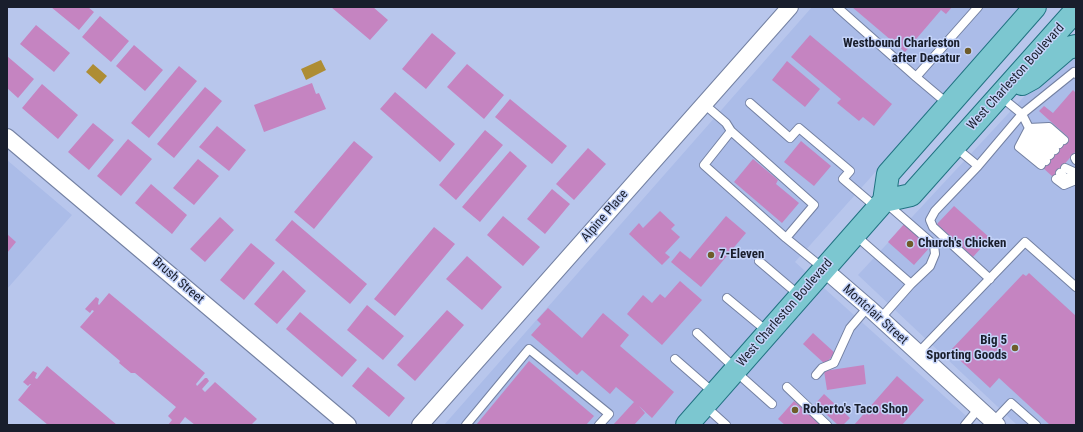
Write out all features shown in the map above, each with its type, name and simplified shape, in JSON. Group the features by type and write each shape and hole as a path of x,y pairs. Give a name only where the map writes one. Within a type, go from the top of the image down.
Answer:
{"main road":[{"path":"881,205 888,174 1035,7"},
{"name":"West Charleston Boulevard","path":"687,425 881,205 911,195 1069,15"},
{"path":"1000,95 1033,78 1068,48 1076,46"}],"street":[{"name":"Alpine Place","path":"420,425 790,7"},
{"name":"Brush Street","path":"7,137 348,425"},
{"name":"Montclair Street","path":"824,269 868,307 995,423"}],"lane":[{"path":"837,7 949,105"},
{"path":"916,77 978,7"},
{"path":"990,279 933,227 930,220 935,212 978,166 1022,114 1074,72 1076,74"},
{"path":"1000,95 1022,114 1029,128 1029,137 1052,153"},
{"path":"704,104 726,123 731,131 814,205 786,238"},
{"path":"750,104 790,138 799,128 850,171 843,179 881,205 934,245 935,254 930,266 911,284 880,319"},
{"path":"1029,128 1043,130 1052,153"},
{"path":"1029,128 1019,147 1052,153"},
{"path":"731,131 704,165 786,238 824,269"},
{"path":"954,146 978,166"},
{"path":"1068,167 1076,173"},
{"path":"1068,167 1065,178 1076,177"},
{"path":"1068,167 1064,185 1076,180"},
{"path":"854,235 911,284"},
{"path":"918,353 1025,242 1076,287"},
{"path":"759,261 800,296"},
{"path":"727,298 768,333"},
{"path":"816,375 822,368 834,363 850,328 868,307"},
{"path":"697,333 772,404"},
{"path":"466,425 529,349 608,414 599,425"},
{"path":"674,359 709,400 726,425"},
{"path":"787,388 827,425"},
{"path":"995,423 1011,403 1036,425"},
{"path":"965,425 979,408"}],"shaded area":[{"path":"812,7 1023,7 795,262 974,423 972,425 444,425"},
{"path":"1076,54 1076,425 1017,425 858,275 1034,86"},
{"path":"321,60 326,70 306,80 301,69"},
{"path":"93,64 107,76 100,84 86,72"},
{"path":"7,160 72,215 7,289"}],"building":[{"path":"51,7 88,7 94,12 79,30"},
{"path":"331,7 373,7 388,20 370,40"},
{"path":"852,7 952,7 946,14 941,10 905,52"},
{"path":"100,16 129,41 111,62 82,37"},
{"path":"36,25 70,53 54,72 20,44"},
{"path":"432,33 456,53 426,89 402,69"},
{"path":"810,35 892,104 874,126 863,117 859,121 837,103 841,99 791,57"},
{"path":"134,45 163,70 145,91 116,66"},
{"path":"7,56 34,79 18,98 7,88"},
{"path":"787,61 820,89 805,107 772,80"},
{"path":"467,64 504,95 484,119 447,87"},
{"path":"179,66 197,81 149,138 131,123"},
{"path":"312,83 316,94 319,93 326,109 264,132 254,105"},
{"path":"42,84 78,115 58,139 22,108"},
{"path":"205,87 222,101 174,158 157,144"},
{"path":"1073,90 1076,93 1076,151 1053,177 1042,167 1068,137 1039,111 1044,106 1053,113"},
{"path":"395,92 455,144 440,162 380,109"},
{"path":"510,99 567,146 552,164 495,117"},
{"path":"93,123 114,140 89,170 68,152"},
{"path":"217,126 246,150 229,171 199,147"},
{"path":"485,130 503,145 456,200 439,185"},
{"path":"128,139 152,159 121,196 97,176"},
{"path":"354,141 373,157 314,229 294,212"},
{"path":"801,141 831,166 814,186 784,162"},
{"path":"588,148 606,164 574,200 556,184"},
{"path":"510,151 527,166 480,222 462,207"},
{"path":"198,159 219,176 194,205 173,188"},
{"path":"753,159 778,180 776,184 799,203 782,223 734,182"},
{"path":"151,184 187,215 172,234 135,203"},
{"path":"552,189 570,204 545,234 527,219"},
{"path":"954,206 990,238 973,257 937,224"},
{"path":"660,211 675,225 671,229 680,237 665,253 670,257 662,265 629,234 639,223 643,228"},
{"path":"503,216 540,247 523,266 487,235"},
{"name":"7-Eleven","path":"726,216 746,233 701,287 671,262 680,251 690,259"},
{"path":"220,217 234,230 205,262 190,249"},
{"path":"292,220 367,284 350,304 275,240"},
{"name":"Church's Chicken","path":"905,223 931,246 914,265 888,242"},
{"path":"434,227 455,244 395,316 374,299"},
{"path":"7,234 16,242 7,253"},
{"path":"251,243 275,263 244,300 220,280"},
{"path":"467,256 502,287 482,310 446,279"},
{"path":"283,270 306,291 277,324 254,304"},
{"name":"Big 5 Sporting Goods","path":"1029,273 1076,316 1076,425 1050,425 999,378 990,388 950,351 1023,274 1026,276"},
{"path":"680,281 702,300 662,345 627,314 643,295 652,303 660,294 665,298"},
{"path":"109,293 205,373 196,384 197,386 205,378 207,378 209,381 202,389 205,392 215,382 257,419 251,425 195,425 185,417 179,425 168,425 172,420 168,416 176,407 135,373 131,373 119,363 120,361 80,327 94,311 92,310 90,313 85,309 96,297 99,299 99,305"},
{"path":"367,305 404,336 383,360 347,330"},
{"path":"548,308 582,338 603,313 629,335 620,346 674,392 652,418 639,406 645,413 634,425 613,425 634,402 616,387 610,394 582,370 577,375 531,335 541,324 537,320"},
{"path":"447,310 464,325 415,381 397,365"},
{"path":"300,312 357,360 342,377 286,329"},
{"path":"813,333 835,353 825,364 803,344"},
{"path":"529,361 594,416 586,425 476,425"},
{"path":"864,365 866,384 827,390 824,371"},
{"path":"47,366 117,425 48,425 18,400 31,384 28,386 23,382 33,371 37,373 35,378 37,379"},
{"path":"368,367 405,398 389,417 352,386"},
{"path":"897,376 924,400 902,425 854,425"},
{"path":"824,394 850,418 843,425 838,425 815,404"},
{"name":"Roberto's Taco Shop","path":"794,401 821,425 785,425 778,419"}],"place":[{"name":"Westbound Charleston after Decatur","path":"968,51"},
{"name":"Church's Chicken","path":"910,244"},
{"name":"7-Eleven","path":"711,255"},
{"name":"Big 5 Sporting Goods","path":"1015,348"},
{"name":"Roberto's Taco Shop","path":"795,410"}]}
